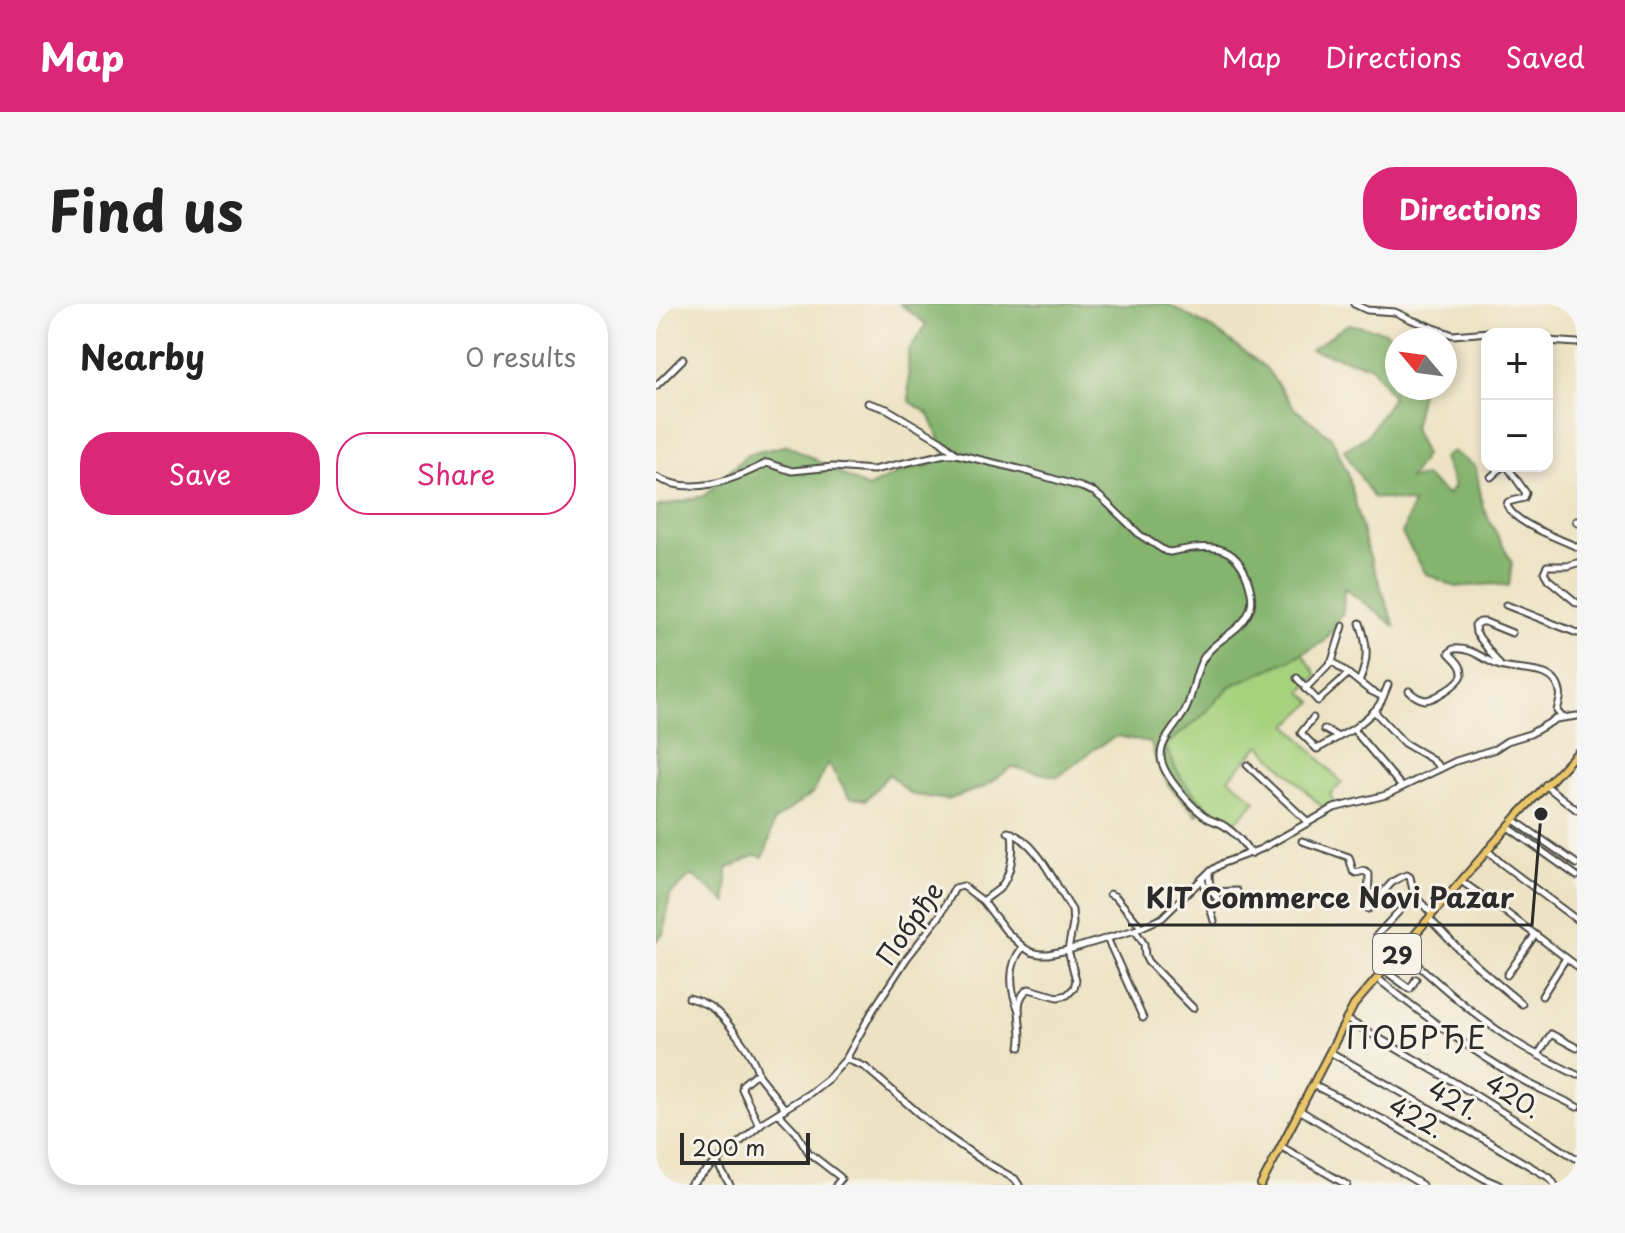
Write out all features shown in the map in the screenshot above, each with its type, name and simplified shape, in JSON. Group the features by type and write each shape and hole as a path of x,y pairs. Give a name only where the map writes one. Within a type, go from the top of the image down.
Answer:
{"main road":[{"name":"29","path":"1261,1185 1361,995 1545,785 1576,755"}],"street":[{"path":"1354,304 1367,310 1395,312 1453,335 1481,333"},
{"path":"1553,341 1577,343"},
{"path":"656,386 683,359"},
{"path":"868,403 887,409 941,441 956,454"},
{"path":"656,477 672,484 707,487 767,463 792,471 833,467 873,470 956,454 1094,492 1130,527 1165,551 1206,547 1226,551 1243,564 1251,593 1249,612 1202,661 1190,701 1162,745 1161,757 1171,779 1189,802 1242,840 1251,854"},
{"path":"1491,477 1507,466 1526,493 1524,498 1508,502 1510,511 1528,524 1577,547"},
{"path":"1577,563 1547,566 1544,572 1577,603"},
{"path":"1506,605 1577,633"},
{"path":"1501,666 1474,628 1480,622 1512,633"},
{"path":"1359,682 1368,656 1360,623"},
{"path":"1305,689 1332,661 1343,626"},
{"path":"1409,691 1418,698 1432,699 1459,681 1461,668 1449,653 1453,649 1465,649 1501,666 1533,670 1551,677 1560,691 1557,711 1563,718"},
{"path":"1332,661 1383,697"},
{"path":"1297,678 1318,701 1348,674"},
{"path":"1313,718 1301,733 1317,749 1353,729 1374,711 1382,702 1388,685"},
{"path":"1374,711 1404,743 1441,768"},
{"path":"1020,1047 1019,1012 1011,979 1016,957 1023,947 1031,952 1048,954 1068,950 1162,918 1202,878 1223,863 1251,854 1334,808 1386,795 1456,761 1530,734 1556,719 1577,716"},
{"path":"1324,729 1339,738"},
{"path":"1353,729 1402,787"},
{"path":"1247,765 1308,822"},
{"path":"1545,785 1577,810"},
{"path":"1514,820 1577,864"},
{"path":"1508,827 1577,876"},
{"path":"983,901 1004,882 1013,854 1010,832 1026,843 1043,862 1072,910 1068,950 1076,980 1074,988 1067,995 1058,997 1027,989 1021,995 1019,1012"},
{"path":"1302,841 1349,857 1353,871 1369,874 1367,904 1370,909 1392,881 1407,875 1410,877 1414,895 1450,943 1522,1004"},
{"path":"1487,850 1577,920"},
{"path":"1209,872 1209,887 1221,902"},
{"path":"1202,878 1214,921"},
{"path":"1461,881 1577,966"},
{"name":"Побрђе","path":"690,1185 759,1125 828,1079 846,1059 873,1010 939,917 955,888 963,886 983,901 1023,947"},
{"path":"1212,892 1237,891"},
{"path":"1110,894 1116,897 1138,928 1148,962 1193,1008"},
{"path":"1377,935 1414,895"},
{"path":"1507,975 1535,935"},
{"path":"1107,938 1143,1018"},
{"path":"1400,949 1490,1025 1577,1075"},
{"path":"1542,996 1566,958"},
{"path":"1384,969 1410,989 1416,979"},
{"path":"1376,977 1494,1063 1577,1107"},
{"path":"689,998 712,1007 725,1020 757,1067 758,1075 785,1109"},
{"name":"420.","path":"1346,1019 1577,1159"},
{"path":"1538,1055 1551,1034 1577,1048"},
{"name":"421.","path":"1330,1052 1500,1148 1550,1178 1555,1185"},
{"path":"846,1059 865,1067 938,1130 1015,1179 1019,1185"},
{"path":"758,1075 743,1084 742,1089 759,1125"},
{"name":"422.","path":"1313,1085 1384,1120 1499,1185"},
{"path":"1301,1111 1422,1185"},
{"path":"778,1113 796,1132 809,1153 840,1177 836,1185"},
{"path":"1282,1147 1347,1185"},
{"path":"716,1162 730,1185"}],"green space":[{"path":"900,304 1168,304 1215,330 1266,368 1295,409 1331,437 1348,473 1367,549 1395,626 1344,588 1343,612 1325,641 1230,686 1199,719 1165,745 1182,778 1206,806 1197,815 1169,786 1151,743 1117,736 1058,777 1012,767 984,787 947,800 910,794 889,774 866,800 849,797 828,763 814,792 774,821 763,857 755,855 727,869 727,903 692,875 670,895 664,932 656,941 656,507 704,496 748,454 788,445 867,488 908,469 930,465 946,455 929,414 909,401 908,352 926,324"},
{"path":"1348,324 1385,332 1385,386 1371,366 1311,350"},
{"path":"1391,400 1419,400 1413,428 1425,455 1409,479 1425,476 1447,495 1454,487 1443,458 1452,451 1476,467 1483,508 1512,563 1509,586 1456,587 1426,574 1402,534 1413,503 1373,497 1344,450 1367,436"},
{"path":"1302,653 1317,675 1302,692 1313,702 1288,725 1342,783 1330,794 1335,804 1323,808 1260,745 1229,778 1256,801 1232,825 1223,816 1219,819 1183,782 1165,746 1199,719 1230,686"}],"place":[{"name":"KIT Commerce Novi Pazar","path":"1541,814"}],"district":[{"name":"ПОБРЂЕ","path":"1417,1036"}]}
